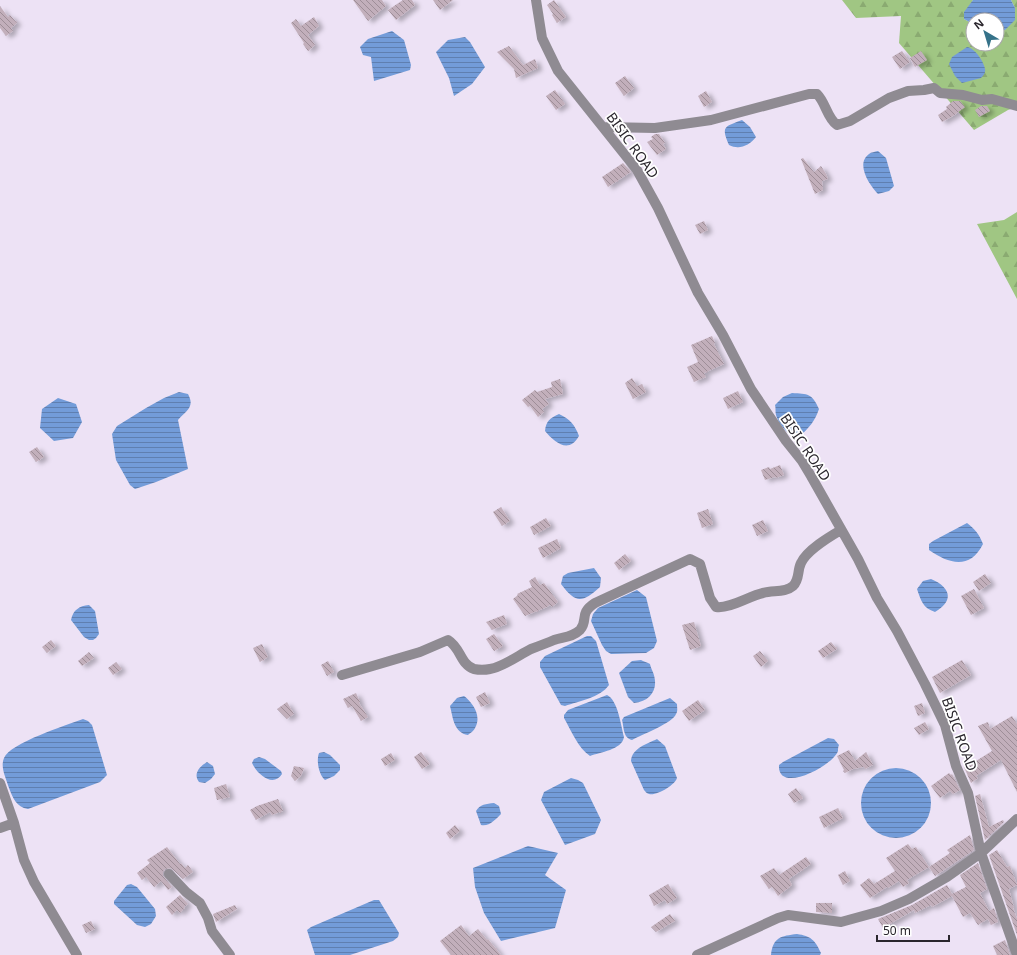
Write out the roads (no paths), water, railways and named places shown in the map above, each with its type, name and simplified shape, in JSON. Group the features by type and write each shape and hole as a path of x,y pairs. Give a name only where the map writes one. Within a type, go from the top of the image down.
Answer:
{"street":[{"name":"BISIC ROAD","path":"536,0 542,38 558,71 637,170 658,208 698,293 723,334 751,389 786,441 802,461 925,684 945,725 956,766 968,793 981,853 1017,955"},
{"path":"603,127 655,128 711,120 809,94 817,94 822,100 832,121 837,124 850,121 895,96 908,91 934,88 940,93 963,95 982,100 992,99 1017,106"},
{"path":"342,675 420,652 448,640 454,644 460,656 467,665 474,669 491,669 531,650 559,639 575,635 581,630 584,624 585,614 588,607 595,602 690,559 700,564 710,598 716,607 764,593 791,588 797,582 798,569 802,561 809,553 841,530"},
{"path":"0,783 14,823 24,860 34,882 77,955"},
{"path":"697,955 778,918 788,915 840,922 881,911 909,899 947,878 981,853 1017,819"},
{"path":"0,828 14,823"},
{"path":"170,874 186,892 200,904 208,918 212,931 230,955"}],"water":[{"path":"973,0 1011,0 1015,8 1015,20 1005,30 1005,12 965,12 965,20 964,12"},
{"path":"392,31 404,40 411,65 410,70 374,81 371,57 363,55 360,47 368,39"},
{"path":"465,37 470,42 485,67 472,84 454,96 449,78 436,52 448,40"},
{"path":"965,48 965,52 975,52 981,59 985,72 981,78 962,83 955,76 949,64 952,57"},
{"path":"742,120 750,127 756,137 744,146 736,147 729,145 725,134 726,128 731,124"},
{"path":"878,151 886,158 894,186 889,191 878,194 871,186 865,175 863,163 869,154"},
{"path":"179,392 188,394 191,402 187,411 178,420 188,469 135,489 130,485 116,460 112,434 117,426 164,398"},
{"path":"792,393 809,395 812,397 819,409 816,417 806,431 799,437 788,433 785,430 779,423 776,414 775,405 783,397"},
{"path":"58,398 76,404 82,422 73,438 54,441 40,428 42,409"},
{"path":"559,414 572,423 579,436 571,444 562,445 558,443 545,431 549,420"},
{"path":"967,523 980,537 983,544 972,558 959,562 951,561 944,559 929,550 929,544 933,541"},
{"path":"594,568 601,578 600,587 584,598 575,598 566,591 561,584 563,576 568,573"},
{"path":"931,579 942,586 948,594 948,598 945,603 935,612 923,604 917,589 923,581"},
{"path":"637,590 646,597 657,641 654,648 646,653 611,654 606,651 602,645 591,621 593,614 598,608"},
{"path":"89,605 95,611 99,634 93,640 89,640 84,637 71,620 77,609 82,606"},
{"path":"587,636 591,636 596,641 609,685 600,693 583,701 565,706 561,705 540,667 540,662 545,656"},
{"path":"641,660 650,664 654,676 655,687 650,696 640,702 634,703 628,697 619,673 632,661"},
{"path":"607,695 614,702 624,737 615,748 590,756 578,744 564,718 564,715 568,710"},
{"path":"464,696 476,710 478,719 473,731 468,735 463,734 457,728 453,720 450,706 457,698"},
{"path":"670,698 677,704 677,712 674,717 663,725 632,740 625,735 622,720 624,717"},
{"path":"83,719 92,725 107,775 100,782 28,809 18,804 9,788 3,769 3,761 8,752 27,741"},
{"path":"828,738 834,739 839,745 838,751 834,757 826,764 806,775 795,778 787,778 781,774 779,765"},
{"path":"657,739 665,746 677,778 673,784 665,789 649,794 644,790 631,761 637,750"},
{"path":"324,752 330,755 340,765 340,770 334,776 325,780 318,764 319,753"},
{"path":"259,757 265,759 281,771 282,774 274,780 270,780 261,775 252,763 254,759"},
{"path":"207,762 213,766 215,774 205,783 199,782 197,779 197,773"},
{"path":"889,768 903,768 916,774 925,783 931,796 929,816 921,828 903,838 889,838 876,832 867,823 861,810 861,796 867,783 876,774"},
{"path":"571,778 583,783 601,820 595,834 565,845 541,800 544,792"},
{"path":"494,803 499,806 501,814 490,824 481,825 476,811 481,806"},
{"path":"528,846 558,853 545,875 566,890 555,928 501,941 484,913 475,887 473,868"},
{"path":"131,884 137,887 155,909 156,916 151,924 145,927 137,925 114,904 114,901 127,885"},
{"path":"374,900 379,900 399,933 398,937 393,941 350,955 315,955 307,930"},
{"path":"797,934 812,939 821,953 820,955 771,955 774,944 779,938"}]}
